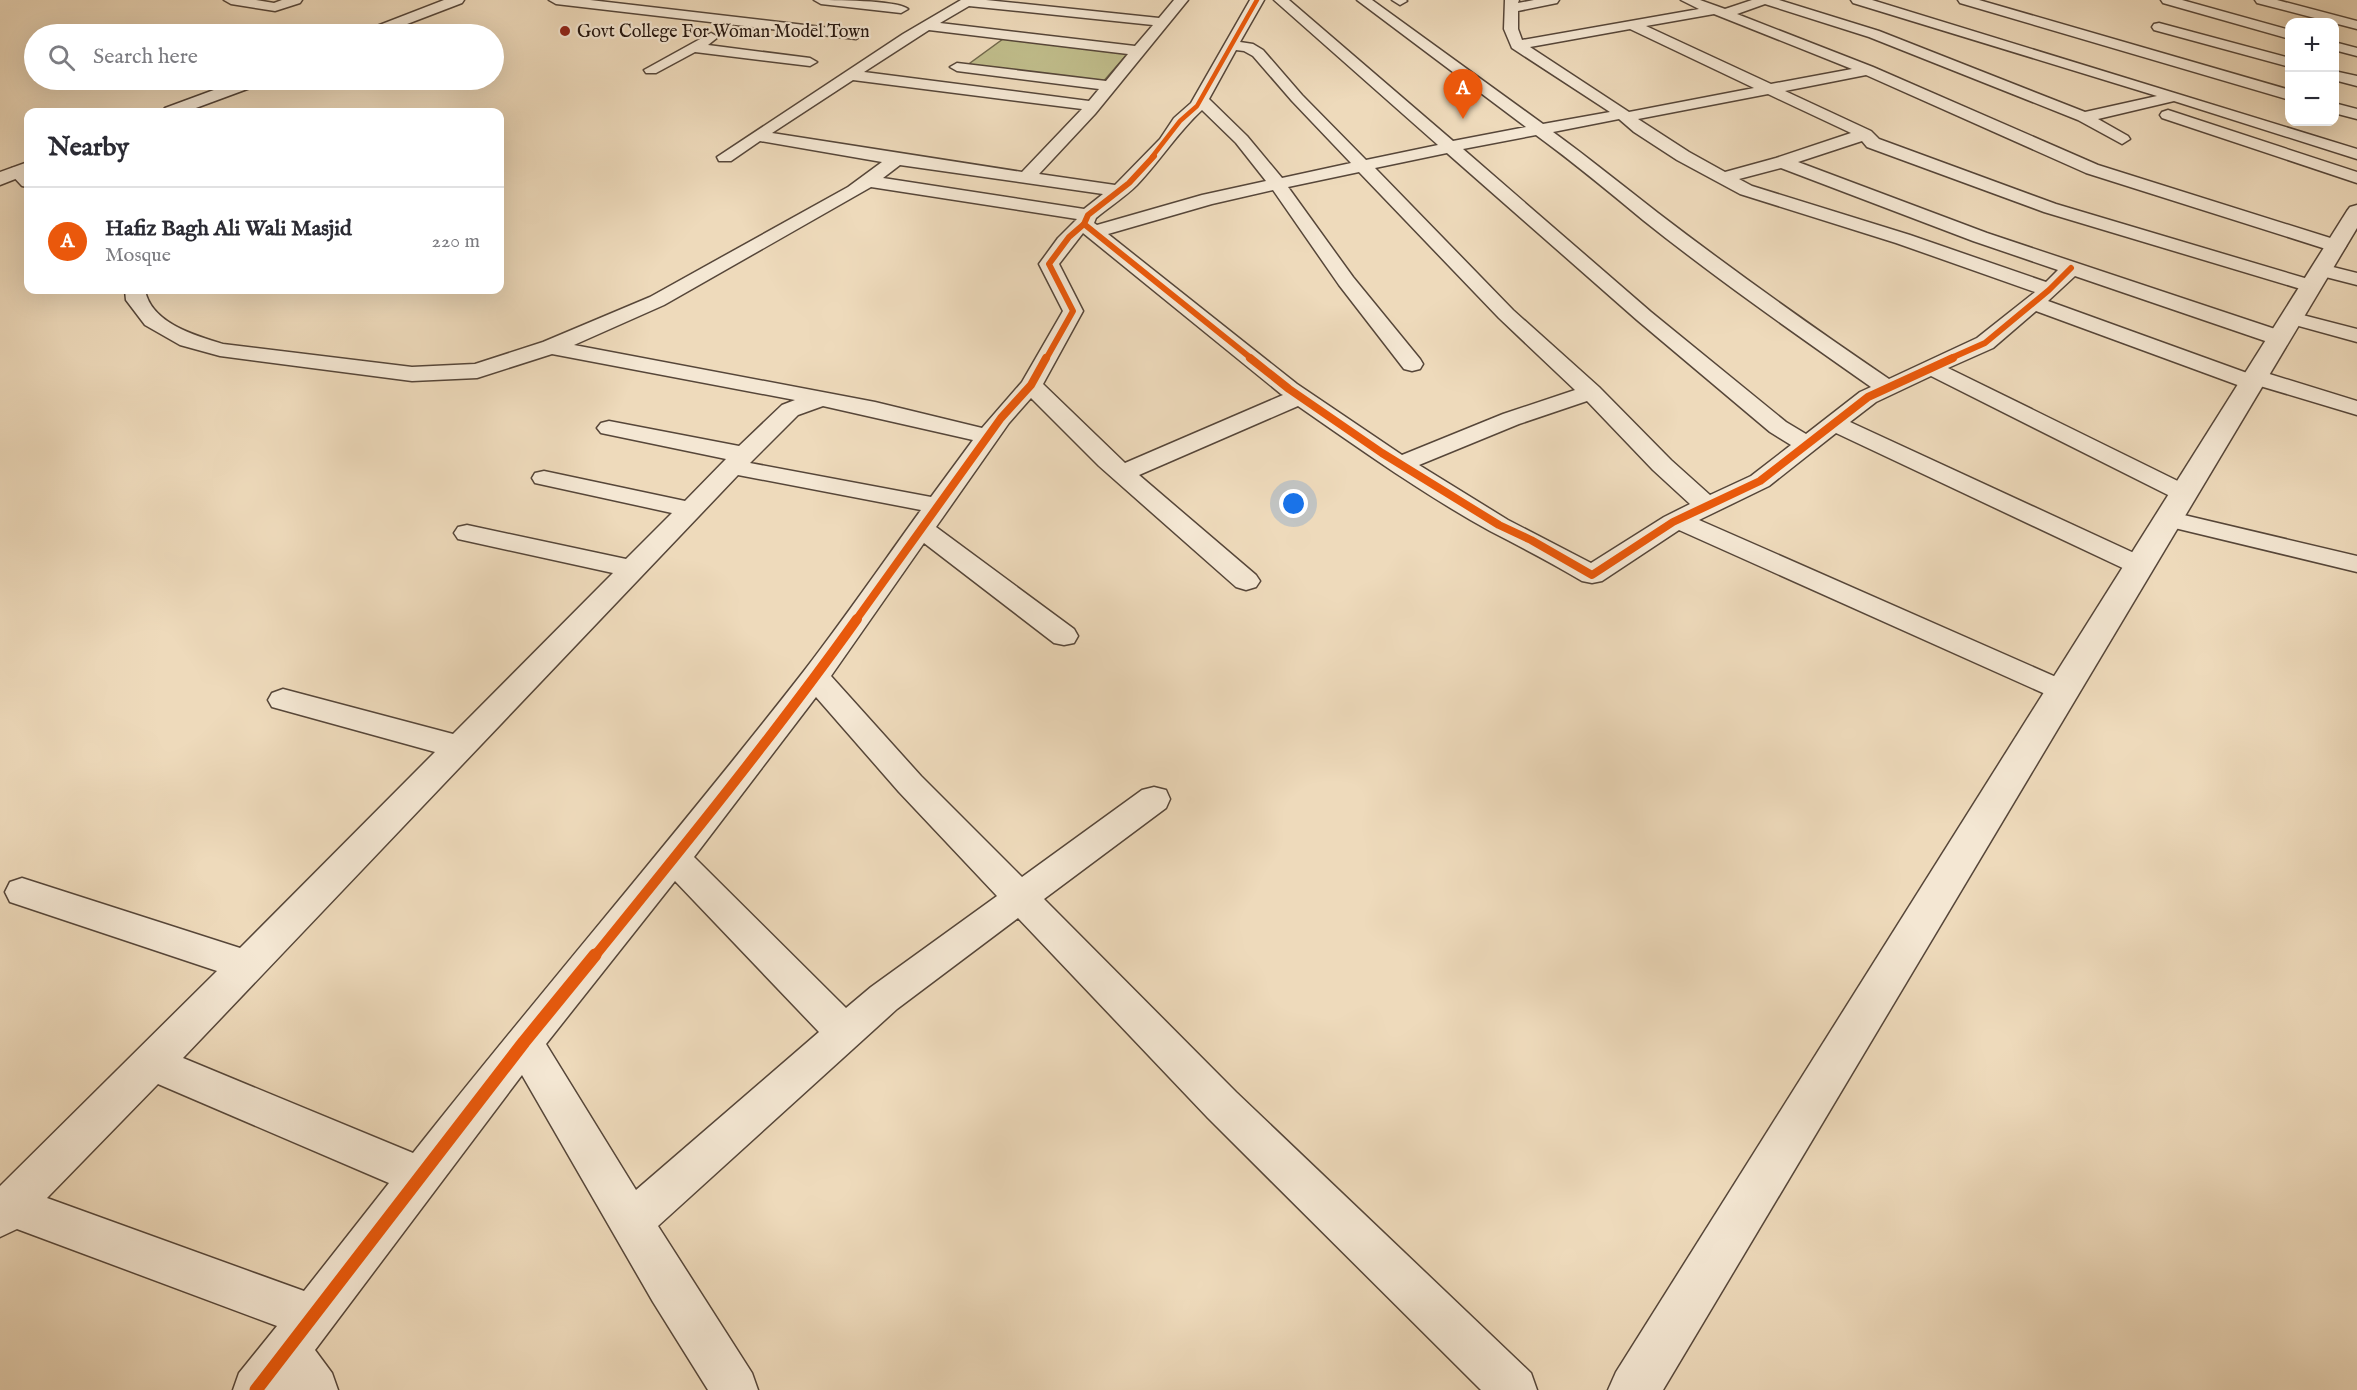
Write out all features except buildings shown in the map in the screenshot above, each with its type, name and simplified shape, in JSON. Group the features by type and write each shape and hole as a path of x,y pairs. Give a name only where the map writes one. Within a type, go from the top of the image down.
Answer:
{"street":[{"path":"231,0 275,7 295,0"},
{"path":"395,24 458,0"},
{"path":"556,0 856,35"},
{"path":"820,0 901,9"},
{"path":"1026,178 1093,106 1181,0"},
{"path":"1089,224 1118,191 1129,183 1166,141 1180,121 1197,106 1257,0"},
{"path":"1281,0 1644,316 1778,427 1806,444"},
{"path":"1364,0 1596,171 1650,216 1782,315 1888,388"},
{"path":"1552,0 1512,5 1511,29 1517,45 1649,135 1722,178 1756,193 1903,239 2253,380 2357,408"},
{"path":"1688,0 1868,70 2092,169 2217,210 2323,267"},
{"path":"1517,45 1723,12 1765,0 1859,29 2084,117 2122,139"},
{"path":"1858,0 2357,154"},
{"path":"2168,0 2285,34"},
{"path":"2262,0 2357,25"},
{"path":"725,157 968,1 1163,22"},
{"path":"710,18 735,4"},
{"path":"1859,29 1962,4 2285,94"},
{"path":"2216,14 2277,4"},
{"path":"651,70 740,21"},
{"path":"1632,25 1865,134 1873,143 2050,207 2323,267 2357,279"},
{"path":"927,26 1138,51"},
{"path":"2159,27 2285,62"},
{"path":"933,86 999,35"},
{"path":"1230,45 1248,47 1258,52 1297,98 1506,314 1591,392 1662,465 1707,506"},
{"path":"693,47 810,62"},
{"path":"2339,47 2357,52"},
{"path":"957,67 1110,86"},
{"path":"256,1390 524,1042 674,858 815,677 1001,418 1031,386 1073,311 1049,264 1076,229 1089,224 1538,130 1770,90 1868,70"},
{"path":"852,75 1093,106"},
{"path":"2339,76 2357,81"},
{"path":"182,108 229,90"},
{"path":"2084,117 2175,96"},
{"path":"1200,99 1219,115 1277,184 1346,281 1412,364"},
{"path":"2137,105 2357,178"},
{"path":"2339,109 2357,114"},
{"path":"1722,178 1782,162 1865,134"},
{"path":"758,136 1118,191"},
{"path":"135,294 136,300 152,321 188,340 220,350 412,374 477,371 551,347 657,301 868,181 897,159"},
{"path":"1782,162 1980,237 2071,268 2285,328 2357,336"},
{"path":"0,179 24,174"},
{"path":"868,181 1089,224 1180,303 1301,396 1400,464 1499,525 1532,540 1592,575 1678,520 1760,481 1868,397 1985,342 2071,268"},
{"path":"1634,1390 2138,564 2357,212"},
{"path":"551,347 821,399 988,436"},
{"path":"1931,368 2175,506 2357,564"},
{"path":"1031,386 1122,473 1246,581"},
{"path":"1400,464 1511,419 1591,392"},
{"path":"1122,473 1301,396"},
{"path":"315,1390 299,1333 8,1199 152,1063 789,410 821,399"},
{"path":"1833,423 2138,564"},
{"path":"609,428 739,461 930,517 1065,636"},
{"path":"544,478 692,510"},
{"path":"1678,520 2061,691"},
{"path":"467,533 633,569"},
{"path":"815,677 910,784 1222,1105 1514,1390"},
{"path":"283,700 460,747"},
{"path":"631,1222 884,998 1154,799"},
{"path":"674,858 845,1033"},
{"path":"22,892 247,966"},
{"path":"524,1042 631,1222 735,1390"},
{"path":"152,1063 420,1176"}],"shaded area":[{"path":"1003,39 1129,52 1102,83 966,66"}],"cycle path":[{"path":"1257,0 1197,106 1180,121 1166,142 1129,183 1088,215 1084,224 1289,389 1382,453 1499,525 1531,540 1592,575 1673,522 1760,481 1868,397 1985,343 2049,290 2071,268"},
{"path":"256,1390 524,1042 674,858 815,677 1001,418 1031,385 1073,311 1049,264 1060,247 1084,224"}],"place":[{"name":"Govt College For Woman Model Town","path":"565,31"},
{"name":"Hafiz Bagh Ali Wali Masjid","path":"1463,119"}]}
